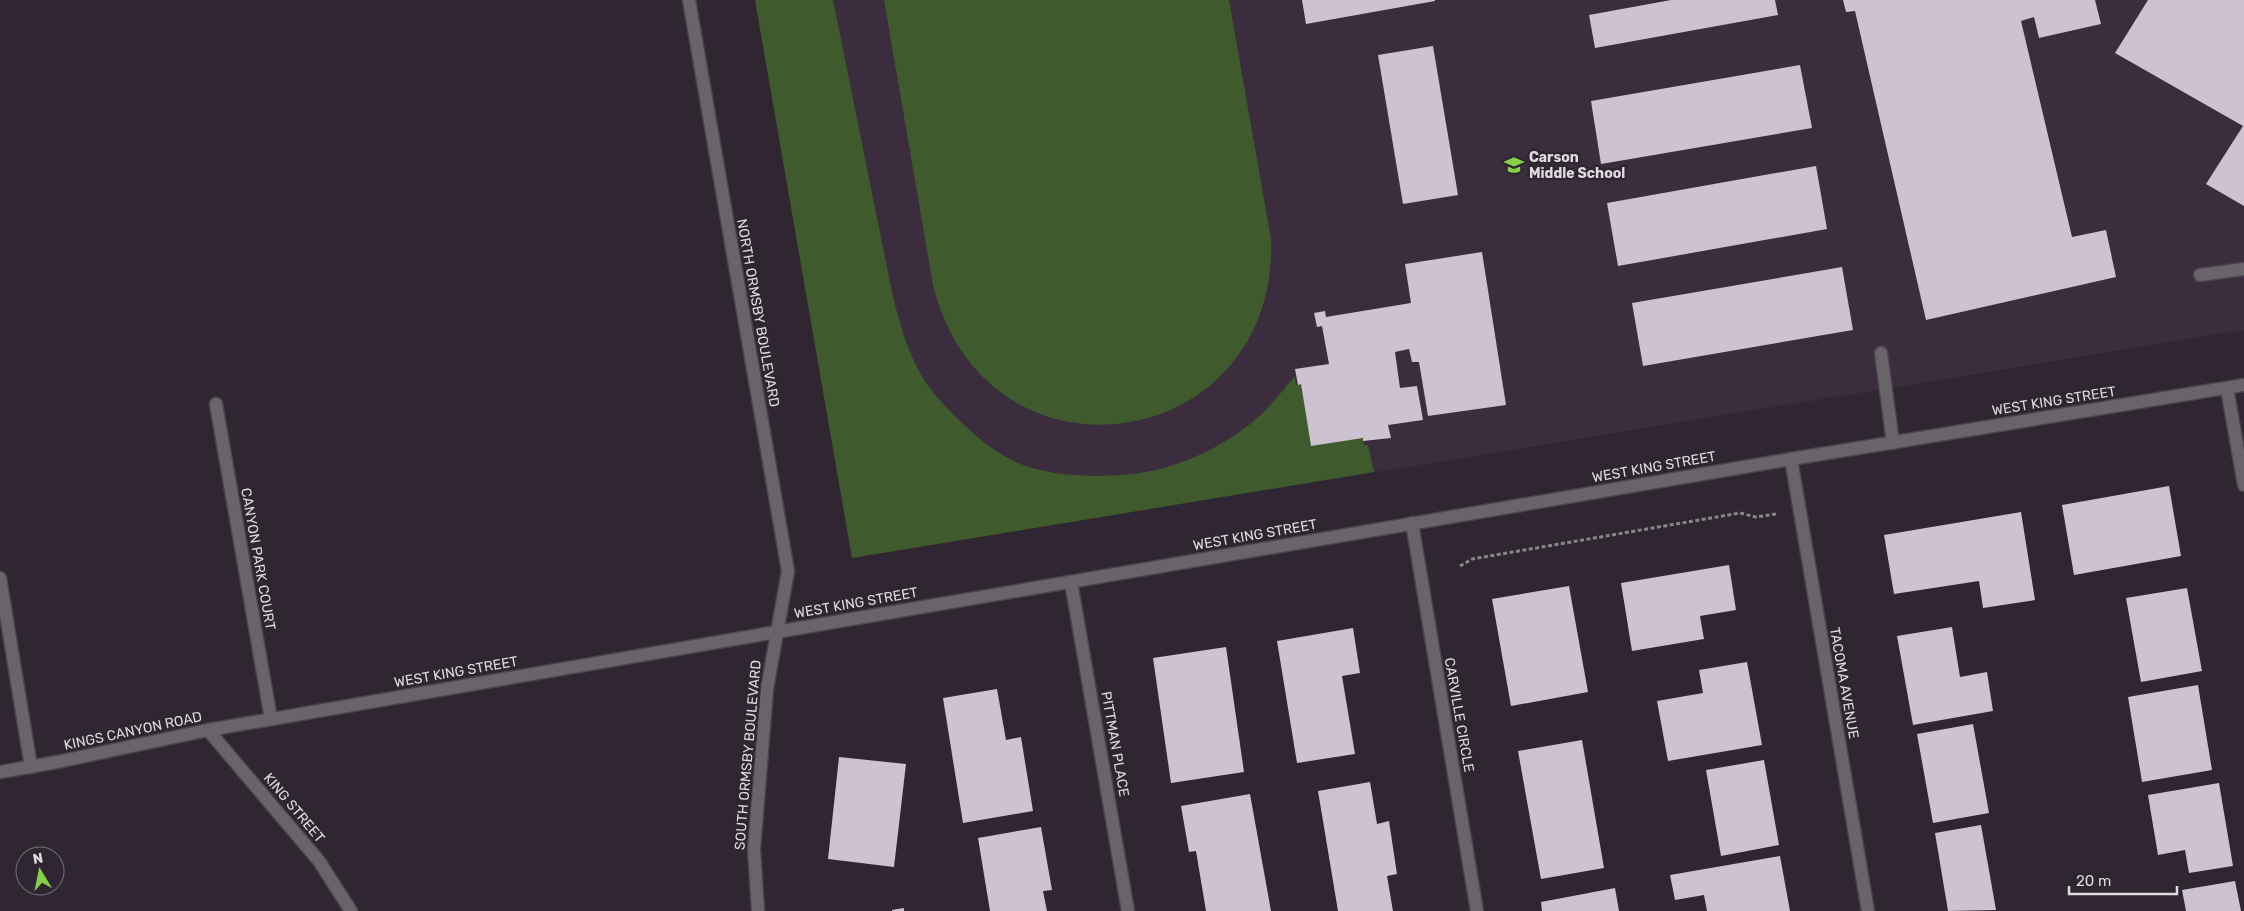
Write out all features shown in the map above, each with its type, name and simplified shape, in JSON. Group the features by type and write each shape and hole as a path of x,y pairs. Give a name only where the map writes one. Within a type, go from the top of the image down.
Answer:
{"street":[{"name":"NORTH ORMSBY BOULEVARD","path":"689,0 788,571 776,632"},
{"path":"2200,276 2244,269"},
{"path":"1881,353 1893,443"},
{"name":"WEST KING STREET","path":"271,719 1412,523 2244,385"},
{"path":"2227,388 2244,485"},
{"name":"CANYON PARK COURT","path":"216,404 271,719"},
{"name":"TACOMA AVENUE","path":"1792,459 1868,911"},
{"name":"CARVILLE CIRCLE","path":"1412,523 1477,911"},
{"path":"0,578 31,767"},
{"name":"PITTMAN PLACE","path":"1072,582 1128,911"},
{"name":"SOUTH ORMSBY BOULEVARD","path":"758,911 754,849 768,680 776,632"},
{"name":"KINGS CANYON ROAD","path":"0,772 271,719"},
{"name":"KING STREET","path":"208,730 319,861 351,911"}],"path":[{"path":"1460,566 1472,560 1740,513 1756,517 1800,511"}],"shaded area":[{"name":"Carson Middle School","path":"755,0 2244,0 2244,330 852,558"}],"green space":[{"path":"755,0 833,0 892,292 904,336 917,368 930,389 957,418 984,442 1014,461 1048,472 1109,476 1147,472 1195,457 1233,436 1264,412 1295,376 1296,385 1301,384 1311,445 1363,438 1364,445 1368,445 1374,472 852,558"},
{"path":"884,0 1229,0 1271,239 1261,311 1229,367 1182,404 1125,423 1065,421 1009,398 963,353 933,285"}],"building":[{"path":"1302,0 1435,0 1435,1 1306,24"},
{"path":"1671,0 1775,0 1778,15 1595,48 1589,15"},
{"path":"1843,0 2095,0 2101,24 2039,38 2034,17 2021,21 2072,237 2106,230 2116,277 1926,320 1855,11 1846,12"},
{"path":"2148,0 2244,0 2244,206 2206,184 2243,126 2115,53"},
{"path":"1433,46 1458,195 1403,204 1378,55"},
{"path":"1800,65 1812,128 1601,164 1591,101"},
{"path":"1816,166 1827,229 1618,266 1607,203"},
{"path":"1482,252 1506,405 1428,416 1419,362 1412,362 1409,349 1395,352 1400,388 1417,386 1423,420 1388,425 1391,438 1363,441 1363,438 1311,446 1301,384 1298,385 1295,369 1329,364 1322,326 1317,327 1314,313 1325,311 1326,317 1411,303 1405,264"},
{"path":"1842,267 1853,330 1643,366 1632,303"},
{"path":"2169,486 2181,556 2074,575 2062,505"},
{"path":"2021,512 2035,600 1983,608 1979,581 1894,594 1884,535"},
{"path":"1729,565 1736,610 1700,616 1704,639 1632,651 1621,583"},
{"path":"1569,586 1588,692 1511,706 1492,599"},
{"path":"2187,588 2202,671 2141,682 2126,598"},
{"path":"1952,627 1960,677 1987,672 1993,711 1913,725 1897,636"},
{"path":"1353,628 1360,673 1342,676 1355,754 1297,763 1277,641"},
{"path":"1226,647 1244,772 1171,783 1153,658"},
{"path":"1747,662 1762,745 1668,761 1657,701 1703,693 1699,670"},
{"path":"2198,685 2212,770 2142,782 2128,697"},
{"path":"997,689 1006,740 1021,737 1033,811 963,823 943,698"},
{"path":"1973,724 1989,813 1933,823 1917,734"},
{"path":"1582,740 1604,868 1541,879 1518,751"},
{"path":"839,757 906,764 894,867 828,859"},
{"path":"1764,760 1779,845 1721,856 1706,770"},
{"path":"1370,782 1377,824 1389,821 1397,874 1387,876 1393,911 1338,911 1318,791"},
{"path":"2219,783 2233,866 2189,873 2185,850 2158,855 2148,795"},
{"path":"1250,794 1271,911 1206,911 1196,851 1189,852 1181,806"},
{"path":"1981,825 1996,910 1948,911 1935,833"},
{"path":"1041,827 1052,890 1043,891 1047,911 990,911 978,838"},
{"path":"1780,856 1790,911 1707,911 1704,895 1675,900 1670,875"},
{"path":"2235,881 2241,911 2186,911 2182,890"},
{"path":"1615,888 1619,911 1542,911 1541,902"},
{"path":"904,908 904,911 892,911 892,910"}],"place":[{"name":"Carson Middle School","path":"1514,165"}]}
